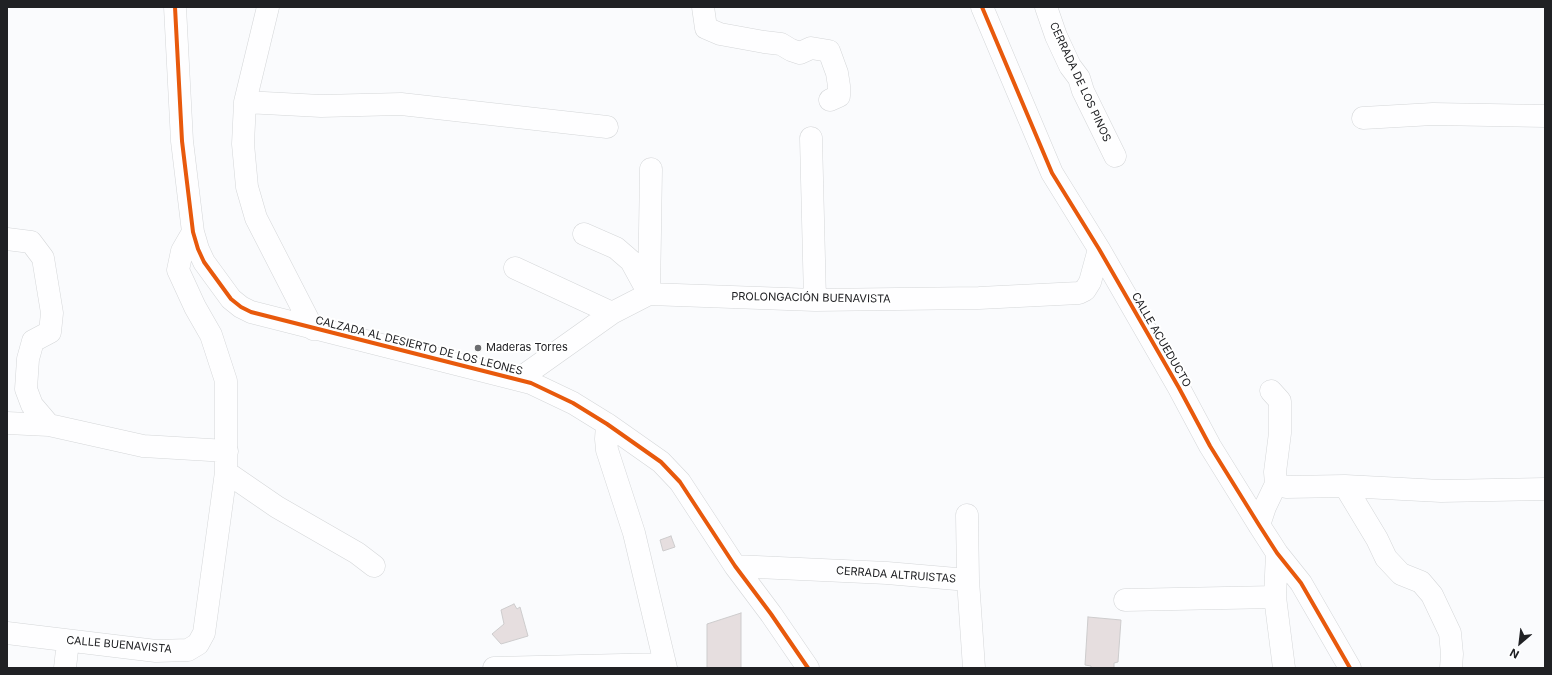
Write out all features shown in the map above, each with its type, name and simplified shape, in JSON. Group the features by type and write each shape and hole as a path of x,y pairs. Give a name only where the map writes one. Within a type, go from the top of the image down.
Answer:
{"street":[{"name":"CALZADA AL DESIERTO DE LOS LEONES","path":"176,7 182,141 193,232 204,262 231,299 241,307 251,312 312,329 531,383 572,403 607,424 661,462 680,482 735,566 772,614 808,668"},
{"path":"268,7 245,102 243,144 247,187 256,218 312,329"},
{"path":"703,7 706,28 720,34 781,44 791,50 800,52 811,48 829,51 837,73 839,86 839,96 830,100"},
{"name":"CALLE ACUEDUCTO","path":"982,7 1052,173 1099,249 1179,388 1210,446 1259,525 1277,552 1301,583 1350,668"},
{"name":"CERRADA DE LOS PINOS","path":"1046,7 1056,36 1070,66 1079,78 1083,91 1115,156"},
{"path":"245,102 321,106 401,104 607,127"},
{"path":"1363,118 1433,114 1545,116"},
{"path":"810,138 815,300"},
{"path":"649,294 651,169"},
{"name":"CALLE BUENAVISTA","path":"7,633 156,651 188,650 198,644 204,633 226,472 226,381 211,335 195,307 178,270 182,251 193,232"},
{"path":"584,234 616,248 631,261 649,294"},
{"path":"7,239 31,242 42,258 52,313 50,332 33,341 28,359 26,389 32,405 49,425"},
{"name":"PROLONGACIÓN BUENAVISTA","path":"518,380 612,313 649,294 815,300 979,298 1079,292 1085,290 1090,282 1099,249"},
{"path":"515,268 612,313"},
{"path":"1259,525 1265,507 1276,484 1275,472 1280,433 1280,401 1271,391"},
{"path":"7,423 49,425 143,446 226,451"},
{"path":"494,668 666,666 634,533 607,450 607,424"},
{"path":"226,472 278,507 357,553 374,566"},
{"path":"1276,484 1286,487 1345,486 1441,491 1545,489"},
{"path":"1345,486 1377,539 1386,558 1401,574 1421,582 1432,595 1450,633 1452,654 1451,668"},
{"path":"967,515 968,580"},
{"path":"1277,552 1275,597 1284,668"},
{"name":"CERRADA ALTRUISTAS","path":"735,566 887,573 968,580 974,668"},
{"path":"1125,600 1275,597"},
{"path":"65,668 68,641"}],"building":[{"path":"671,536 675,547 663,551 660,540"},
{"path":"514,604 517,609 520,607 528,636 501,644 492,634 504,624 501,610"},
{"path":"741,613 741,668 707,668 707,624"},
{"path":"1088,617 1121,620 1118,662 1114,663 1114,668 1091,668 1091,666 1085,665"}],"cycle path":[{"path":"175,7 182,141 193,232 204,262 231,299 241,307 251,312 531,383 573,403 607,424 661,462 680,482 735,566 771,614 808,668"},
{"path":"982,7 1052,173 1099,249 1179,388 1210,446 1277,553 1301,583 1350,668"}],"place":[{"name":"Maderas Torres","path":"478,348"}]}
